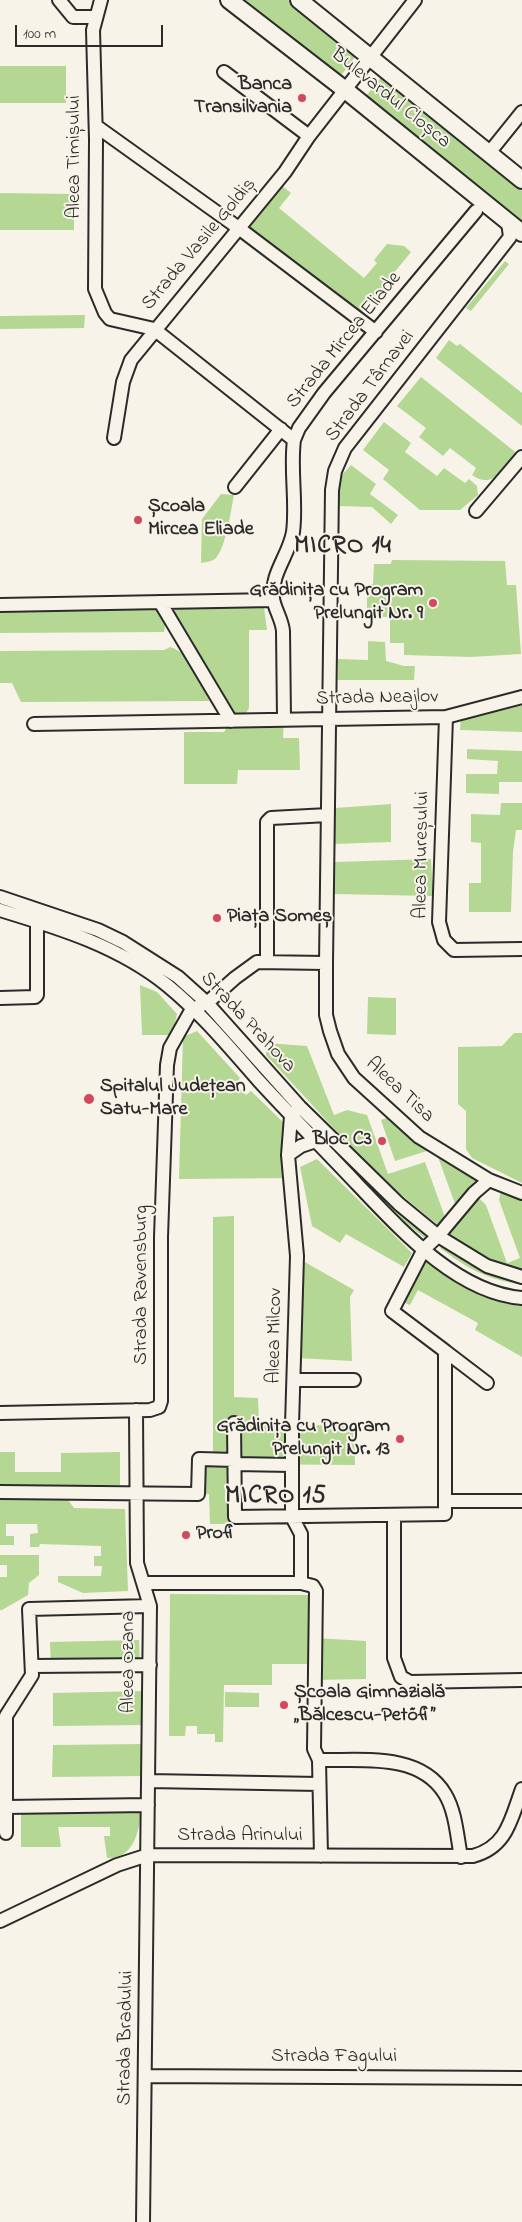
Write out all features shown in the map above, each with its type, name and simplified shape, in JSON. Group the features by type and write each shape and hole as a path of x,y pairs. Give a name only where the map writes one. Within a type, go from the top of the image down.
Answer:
{"main road":[{"name":"Bulevardul Cloșca","path":"229,0 344,89 522,233"},
{"name":"Bulevardul Cloșca","path":"299,0 522,180"}],"street":[{"path":"59,0 73,17 96,17"},
{"name":"Aleea Timișului","path":"101,0 93,30 96,126 95,289 105,313 110,319 154,329"},
{"name":"Strada Vasile Goldiș","path":"114,438 123,382 131,360 154,329 240,229 285,172 308,136 415,0"},
{"path":"224,72 308,136"},
{"path":"489,153 522,112"},
{"path":"96,126 240,229 376,332"},
{"name":"Strada Mircea Eliade","path":"284,719 282,619 273,600 276,576 292,533 294,440 299,428 324,393 476,211"},
{"name":"Strada Târnavei","path":"329,719 332,490 335,471 345,448 510,237 508,222"},
{"path":"154,329 294,440"},
{"name":"Strada Mircea Eliade","path":"235,487 281,429"},
{"path":"476,511 522,457"},
{"path":"0,606 273,600"},
{"path":"160,602 231,721"},
{"name":"Strada Neajlov","path":"34,724 446,717 522,697"},
{"name":"Aleea Mureșului","path":"446,717 439,922 444,940 454,950 475,952 522,949"},
{"name":"Aleea Tisa","path":"329,719 326,1015 338,1054 354,1078 419,1137 489,1180 522,1193"},
{"path":"267,962 267,822 271,818 328,815"},
{"name":"Strada Prahova","path":"0,898 84,924 123,942 178,977 207,1003 296,1112 316,1141 383,1211 441,1263 477,1286 514,1298 522,1298"},
{"name":"Strada Prahova","path":"0,910 94,941 118,953 167,985 296,1112 399,1204 438,1236 487,1266 522,1277"},
{"path":"0,998 35,998 37,995 37,921"},
{"path":"192,1008 207,1003 257,962 326,963"},
{"name":"Strada Ravensburg","path":"0,1413 155,1409 162,1401 161,1237 167,1065 170,1048 192,1008"},
{"name":"Aleea Milcov","path":"292,1517 291,1465 297,1256 288,1155 296,1112"},
{"path":"288,1155 301,1146 316,1141"},
{"path":"488,1383 392,1311 424,1249 438,1236 474,1193 489,1180"},
{"path":"234,1423 235,1518 445,1514 445,1351"},
{"path":"294,1380 354,1380"},
{"name":"Aleea Ozana","path":"136,1410 137,1562 150,1606 148,1855"},
{"path":"0,1492 198,1494 199,1460 291,1465"},
{"path":"445,1501 522,1501"},
{"path":"394,1515 394,1658 400,1677 410,1682 522,1680"},
{"path":"292,1517 301,1534 301,1583"},
{"path":"144,1583 301,1583 313,1586 316,1591 314,1749 319,1760 321,1856"},
{"path":"6,1833 6,1716 32,1675 29,1609 150,1606"},
{"path":"32,1666 150,1665"},
{"path":"319,1760 396,1762 414,1768 432,1779 445,1794 451,1807 461,1857"},
{"path":"149,1781 319,1784"},
{"name":"Strada Arinului","path":"0,1921 117,1865 148,1855 473,1856 493,1848 506,1830 522,1789"},
{"path":"6,1808 148,1805"},
{"name":"Strada Bradului","path":"143,2222 148,1855"},
{"name":"Strada Fagului","path":"145,2076 522,2078"}],"green space":[{"path":"238,0 288,0 355,57 340,77"},
{"path":"0,66 66,66 66,103 0,103"},
{"path":"381,77 522,191 522,223 366,96"},
{"path":"277,182 291,193 279,208 364,278 377,263 374,260 387,244 404,246 411,252 357,318 240,229"},
{"path":"0,193 74,194 74,230 0,230"},
{"path":"505,261 509,264 471,311 466,308"},
{"path":"85,315 84,328 0,329 0,316"},
{"path":"449,340 457,346 460,344 522,393 522,426 436,358"},
{"path":"421,377 516,453 497,476 486,480 479,479 472,475 476,468 450,448 443,456 419,437 426,428 397,406"},
{"path":"384,422 411,443 405,452 437,476 444,468 465,483 469,479 477,486 478,495 460,510 420,510 383,479 389,470 363,450"},
{"path":"351,465 376,484 370,494 398,515 391,524 372,507 338,506 340,477"},
{"path":"221,494 234,495 223,546 216,558 201,563 202,519"},
{"path":"392,560 505,561 507,585 516,585 521,654 471,657 404,655 404,643 390,643 390,617 367,617 367,584 373,584 374,564 391,564"},
{"path":"156,607 163,618 164,632 0,633 0,609"},
{"path":"185,607 264,608 267,630 249,630 249,708 246,713 227,714 171,619 175,610"},
{"path":"368,641 385,642 386,661 404,666 415,666 414,680 338,680 338,659 368,660"},
{"path":"170,647 184,655 190,662 199,677 209,701 21,702 12,683 0,683 0,651 164,650"},
{"path":"522,703 522,732 460,730 461,716"},
{"path":"284,719 283,738 299,738 300,770 238,770 237,784 184,784 184,732 224,732 231,721"},
{"path":"467,749 522,751 522,782 499,782 499,794 466,793 466,774 497,774 498,761 467,759"},
{"path":"501,803 522,803 522,830 516,830 513,852 511,912 469,912 469,883 481,883 481,843 471,842 471,814 500,815"},
{"path":"391,804 391,842 334,844 335,808"},
{"path":"431,859 433,896 334,894 334,862"},
{"path":"140,985 157,992 177,1014 174,1028 169,1035 142,1035"},
{"path":"368,997 396,998 396,1035 367,1034"},
{"path":"197,1031 240,1078 235,1085 246,1095 251,1091 287,1126 289,1178 179,1179 183,1037"},
{"path":"514,1033 522,1033 522,1183 472,1158 466,1149 466,1111 458,1104 458,1047 502,1046"},
{"path":"266,1043 307,1046 334,1115 347,1110 367,1115 388,1174 425,1162 445,1217 458,1212 438,1157 482,1180 474,1193 486,1205 507,1263 520,1258 499,1200 501,1189 522,1197 522,1277 445,1240 449,1222 455,1214 438,1225 376,1174 266,1055"},
{"path":"303,1115 430,1236 427,1240 377,1197 346,1166 300,1119"},
{"path":"392,1116 430,1150 395,1161 381,1120"},
{"path":"317,1159 412,1253 404,1267 346,1234 340,1243 312,1226 300,1167"},
{"path":"234,1216 234,1397 258,1398 259,1424 354,1426 355,1465 235,1464 235,1524 210,1524 209,1494 198,1494 199,1459 213,1459 213,1217"},
{"path":"444,1244 518,1281 519,1284 477,1272 440,1248"},
{"path":"303,1261 354,1290 350,1297 352,1361 297,1358"},
{"path":"428,1262 436,1265 455,1281 473,1292 498,1301 522,1306 522,1357 475,1330 478,1323 418,1290 410,1305 398,1300 421,1264"},
{"path":"0,1452 15,1452 15,1472 61,1472 61,1453 120,1452 120,1485 0,1485"},
{"path":"0,1492 63,1493 74,1508 125,1509 128,1591 83,1593 58,1582 58,1576 101,1576 102,1566 94,1566 94,1556 101,1556 101,1546 40,1544 39,1547 30,1547 30,1534 38,1533 37,1524 6,1524 6,1536 14,1536 14,1545 0,1545"},
{"path":"0,1555 39,1555 39,1575 29,1583 28,1595 2,1610 0,1610 0,1577 7,1577 7,1565 0,1565"},
{"path":"170,1594 310,1595 310,1664 272,1664 272,1685 224,1685 223,1742 215,1742 215,1734 197,1734 197,1726 186,1726 185,1736 169,1736"},
{"path":"315,1638 366,1641 366,1679 315,1680"},
{"path":"139,1640 140,1666 51,1667 50,1642"},
{"path":"143,1691 143,1725 53,1726 53,1693"},
{"path":"225,1692 259,1693 259,1707 225,1707"},
{"path":"143,1744 142,1776 52,1777 53,1745"},
{"path":"142,1813 133,1844 129,1850 116,1857 107,1858 104,1836 110,1836 110,1827 58,1827 61,1847 21,1847 21,1814"}],"place":[{"name":"Banca Transilvania","path":"302,98"},
{"name":"Școala Mircea Eliade","path":"138,520"},
{"name":"Grădinița cu Program Prelungit Nr. 9","path":"433,603"},
{"name":"Piața Someș","path":"217,918"},
{"name":"Spitalul Județean Satu-Mare","path":"89,1099"},
{"name":"Bloc C3","path":"382,1141"},
{"name":"Grădinița cu Program Prelungit Nr. 13","path":"400,1439"},
{"name":"Profi","path":"186,1535"},
{"name":"Școala Gimnazială „Bălcescu-Petőfi”","path":"284,1705"}],"district":[{"name":"MICRO 14","path":"343,548"},
{"name":"MICRO 15","path":"276,1498"}]}
